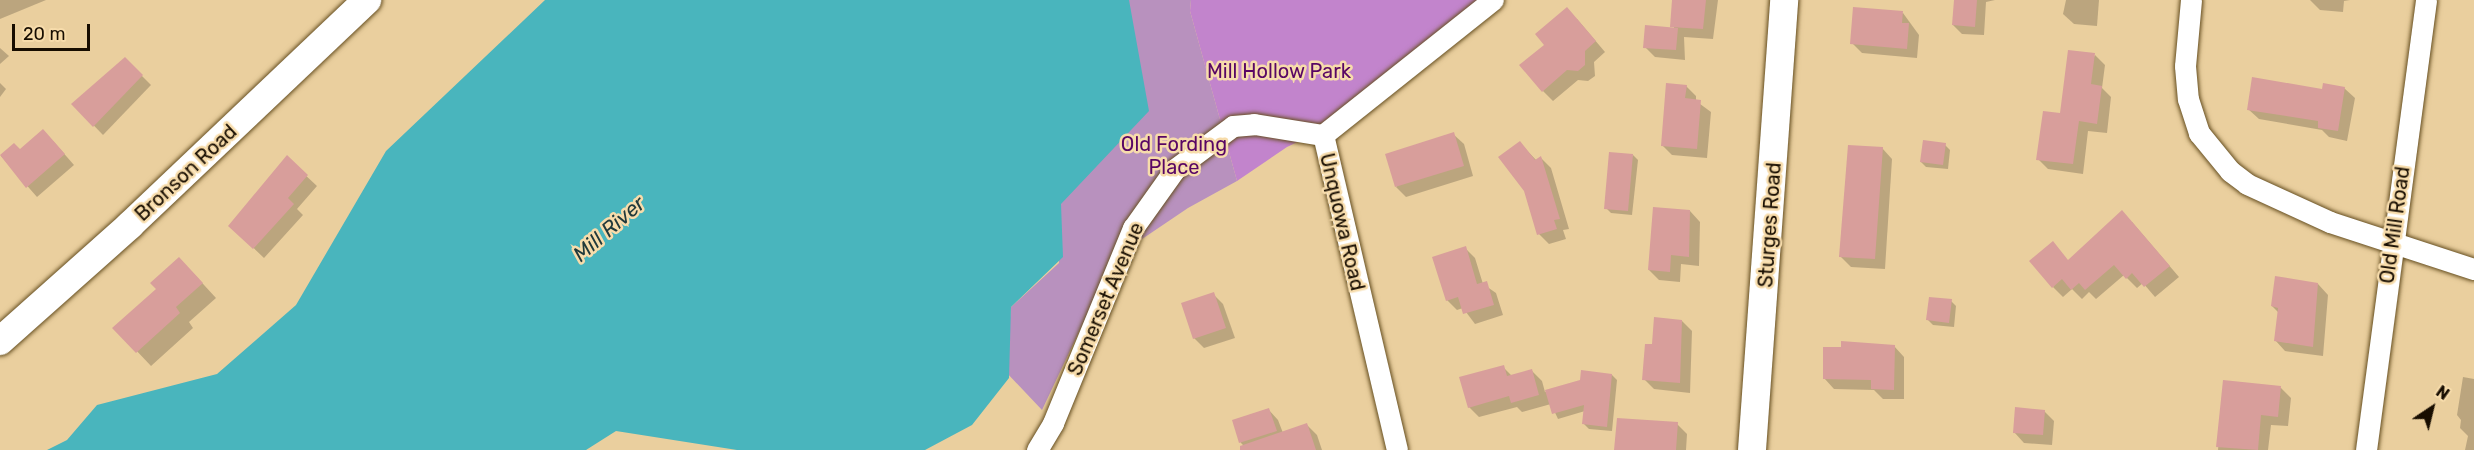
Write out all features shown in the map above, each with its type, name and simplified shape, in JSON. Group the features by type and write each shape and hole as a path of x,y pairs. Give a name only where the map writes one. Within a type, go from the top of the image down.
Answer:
{"main road":[{"name":"Bronson Road","path":"0,341 130,225 367,0"},
{"name":"Sturges Road","path":"1752,450 1785,0"}],"street":[{"name":"Unquowa Road","path":"1396,450 1323,135 1492,0"},
{"path":"2191,0 2186,66 2188,99 2199,134 2211,152 2247,184 2272,197 2330,222 2474,269"},
{"name":"Old Mill Road","path":"2366,450 2426,0"},
{"name":"Somerset Avenue","path":"1037,450 1053,423 1133,228 1175,169 1233,126 1254,124 1323,135"}],"green space":[{"name":"Old Fording Place","path":"1128,0 1191,0 1190,11 1237,181 1188,208 1114,258 1042,410 1005,371 1011,307 1059,263 1060,199"},
{"name":"Mill Hollow Park","path":"1191,0 1490,0 1352,116 1287,147 1237,181 1190,11"}],"water":[{"name":"Mill River","path":"545,0 1129,0 1149,111 1061,204 1063,257 1011,307 1009,378 972,425 925,450 737,450 616,431 586,450 47,450 67,440 97,405 217,374 296,305 386,151"}],"building":[{"path":"1672,0 1706,0 1703,29 1670,27"},
{"path":"1954,0 1977,0 1975,27 1952,25"},
{"path":"1567,7 1596,41 1585,51 1585,65 1578,71 1567,70 1542,92 1519,65 1544,45 1535,34"},
{"path":"1853,7 1903,11 1902,23 1909,23 1907,49 1850,44"},
{"path":"1645,25 1678,28 1676,50 1643,48"},
{"path":"2068,50 2095,53 2091,84 2102,86 2097,124 2079,121 2073,164 2036,160 2043,111 2060,113"},
{"path":"125,57 143,75 93,127 71,104"},
{"path":"2252,77 2322,89 2323,83 2345,87 2338,131 2318,128 2318,121 2247,110"},
{"path":"1666,83 1687,85 1685,98 1701,100 1697,149 1661,146"},
{"path":"43,129 65,154 26,188 0,155 14,143 20,149"},
{"path":"1454,132 1464,166 1395,187 1385,154"},
{"path":"1923,140 1946,143 1943,165 1920,162"},
{"path":"1520,141 1535,160 1541,156 1560,219 1554,220 1557,229 1537,235 1524,191 1498,157"},
{"path":"1848,145 1883,147 1875,259 1839,257"},
{"path":"1609,152 1633,154 1628,211 1604,209"},
{"path":"287,155 308,175 288,198 294,204 253,249 228,226"},
{"path":"1653,207 1690,210 1689,257 1671,255 1670,272 1648,270"},
{"path":"2122,210 2170,266 2144,287 2132,273 2126,279 2114,265 2085,290 2079,283 2071,290 2062,279 2052,288 2029,261 2053,241 2068,260"},
{"path":"1466,246 1477,284 1487,281 1494,305 1463,314 1458,297 1446,301 1432,257"},
{"path":"179,257 203,283 176,307 180,313 136,353 112,328 156,289 150,283"},
{"path":"2275,276 2318,283 2313,347 2274,341 2278,308 2271,306"},
{"path":"1214,292 1226,328 1193,339 1181,303"},
{"path":"1929,297 1952,299 1949,323 1926,320"},
{"path":"1654,317 1682,320 1680,383 1642,380 1645,344 1652,344"},
{"path":"1841,341 1895,345 1894,390 1871,389 1871,380 1823,379 1823,347 1841,347"},
{"path":"1504,365 1507,376 1532,369 1539,395 1511,403 1509,396 1468,408 1459,377"},
{"path":"1581,370 1612,374 1607,427 1582,424 1584,405 1552,414 1545,390 1580,380"},
{"path":"2223,380 2281,386 2278,417 2261,415 2258,450 2216,447"},
{"path":"2015,407 2045,410 2043,435 2013,433"},
{"path":"1269,408 1277,431 1239,443 1232,420"},
{"path":"1617,418 1678,422 1676,450 1614,450"},
{"path":"1307,423 1316,450 1240,450 1240,446"}]}
